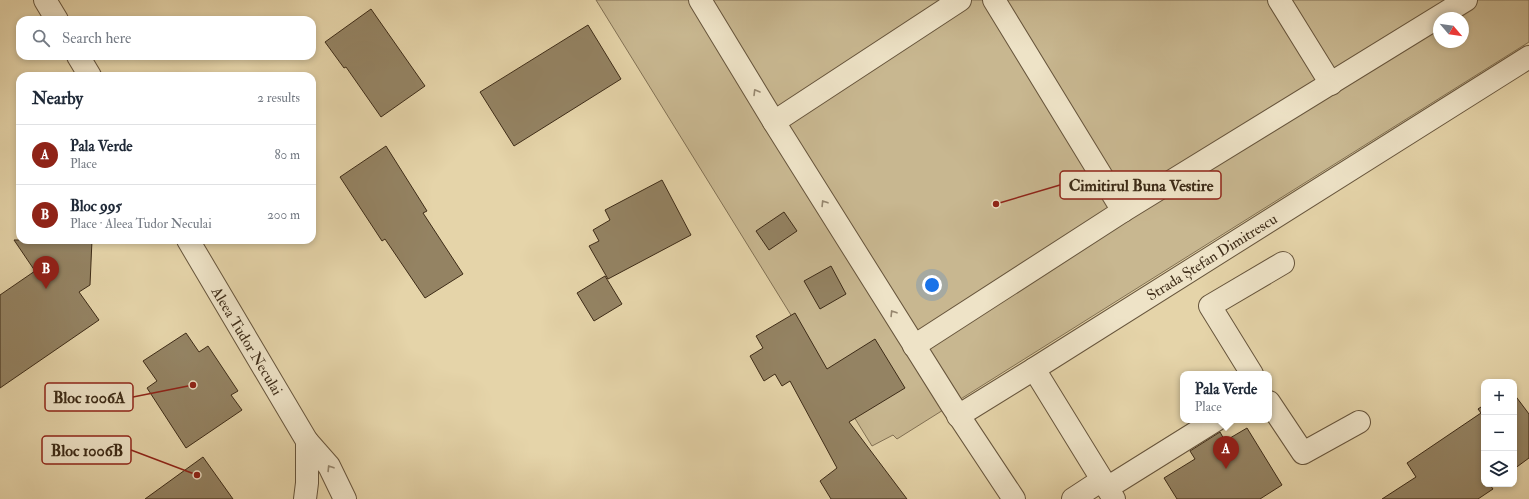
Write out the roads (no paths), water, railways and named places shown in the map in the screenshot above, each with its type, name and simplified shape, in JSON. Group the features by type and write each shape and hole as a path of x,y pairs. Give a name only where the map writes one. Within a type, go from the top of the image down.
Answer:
{"street":[{"path":"45,0 55,16"},
{"path":"700,0 774,122 958,416 1014,499"},
{"path":"774,122 960,0"},
{"path":"994,0 1123,211"},
{"path":"1279,0 1331,84"},
{"path":"914,346 1123,211 1466,0"},
{"name":"Strada Ștefan Dimitrescu","path":"958,416 1529,57"},
{"path":"80,60 88,72"},
{"name":"Aleea Tudor Neculai","path":"190,244 307,441 329,466 346,499"},
{"path":"1250,371 1210,306 1283,263"},
{"path":"1034,369 1108,489"},
{"path":"1272,406 1303,453 1359,422"},
{"path":"1073,499 1108,489 1211,423"},
{"path":"305,499 307,483 307,441"}],"place":[{"name":"Cimitirul Buna Vestire","path":"996,204"},
{"name":"Bloc 995","path":"46,289"},
{"name":"Bloc 1006A","path":"193,385"},
{"name":"Pala Verde","path":"1226,469"},
{"name":"Bloc 1006B","path":"197,475"}]}
